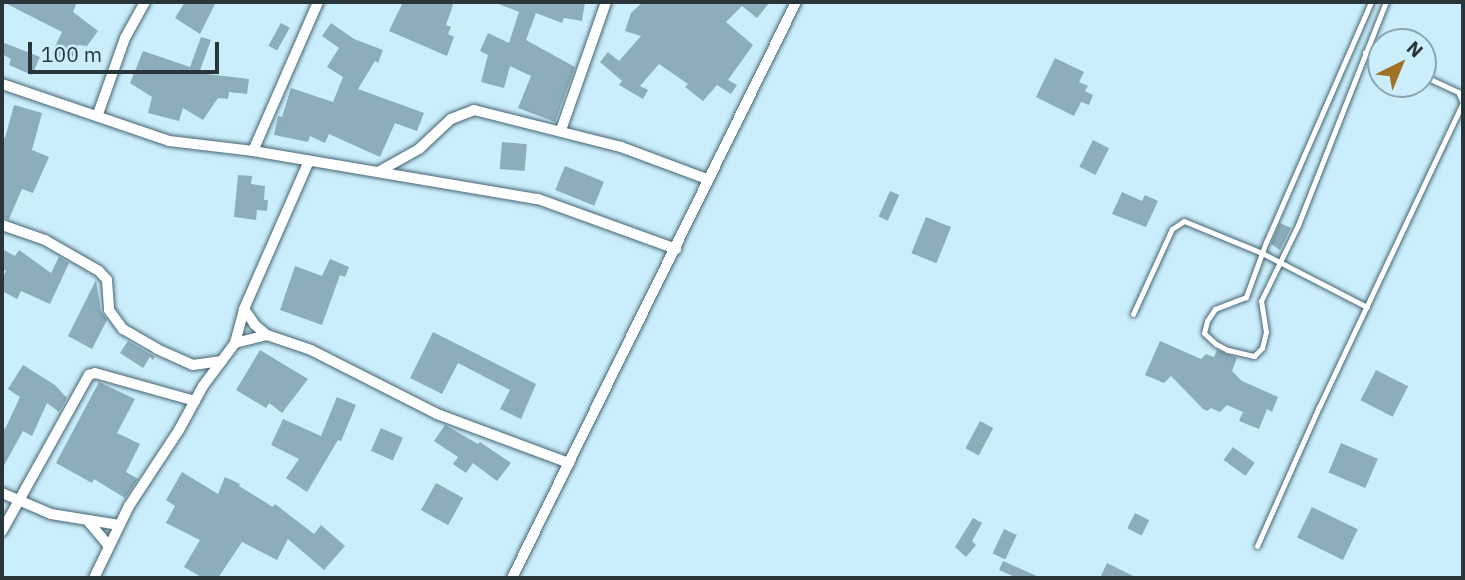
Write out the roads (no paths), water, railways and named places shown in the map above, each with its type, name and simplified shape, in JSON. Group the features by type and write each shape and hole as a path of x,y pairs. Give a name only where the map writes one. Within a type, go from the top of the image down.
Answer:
{"street":[{"path":"98,114 125,38 145,2"},
{"path":"253,151 318,2"},
{"path":"561,130 606,2"},
{"path":"512,578 796,2"},
{"path":"2,84 98,114 169,141 253,151 538,199 676,249"},
{"path":"378,172 419,149 442,125 461,113 474,110 621,147 707,179"},
{"path":"94,578 104,562 108,545 119,525 203,386 235,343 244,309 309,160"},
{"path":"2,225 45,240 96,269 107,280 108,306 115,321 157,349 193,365 222,361"},
{"path":"244,309 255,325 267,334 311,351 437,414 569,463"},
{"path":"235,343 267,334"},
{"path":"193,365 203,386"},
{"path":"2,531 80,387 93,373 195,401"},
{"path":"2,493 51,514 119,525"},
{"path":"88,521 108,545"}],"lane":[{"path":"1371,2 1245,296 1216,309 1207,321 1205,332 1216,344 1245,356 1254,356 1260,352 1266,332 1261,302 1298,225 1386,2"},
{"path":"1257,546 1463,103 1458,92 1437,82"},
{"path":"1133,314 1171,229 1179,223 1192,224 1262,253 1367,307"}]}
